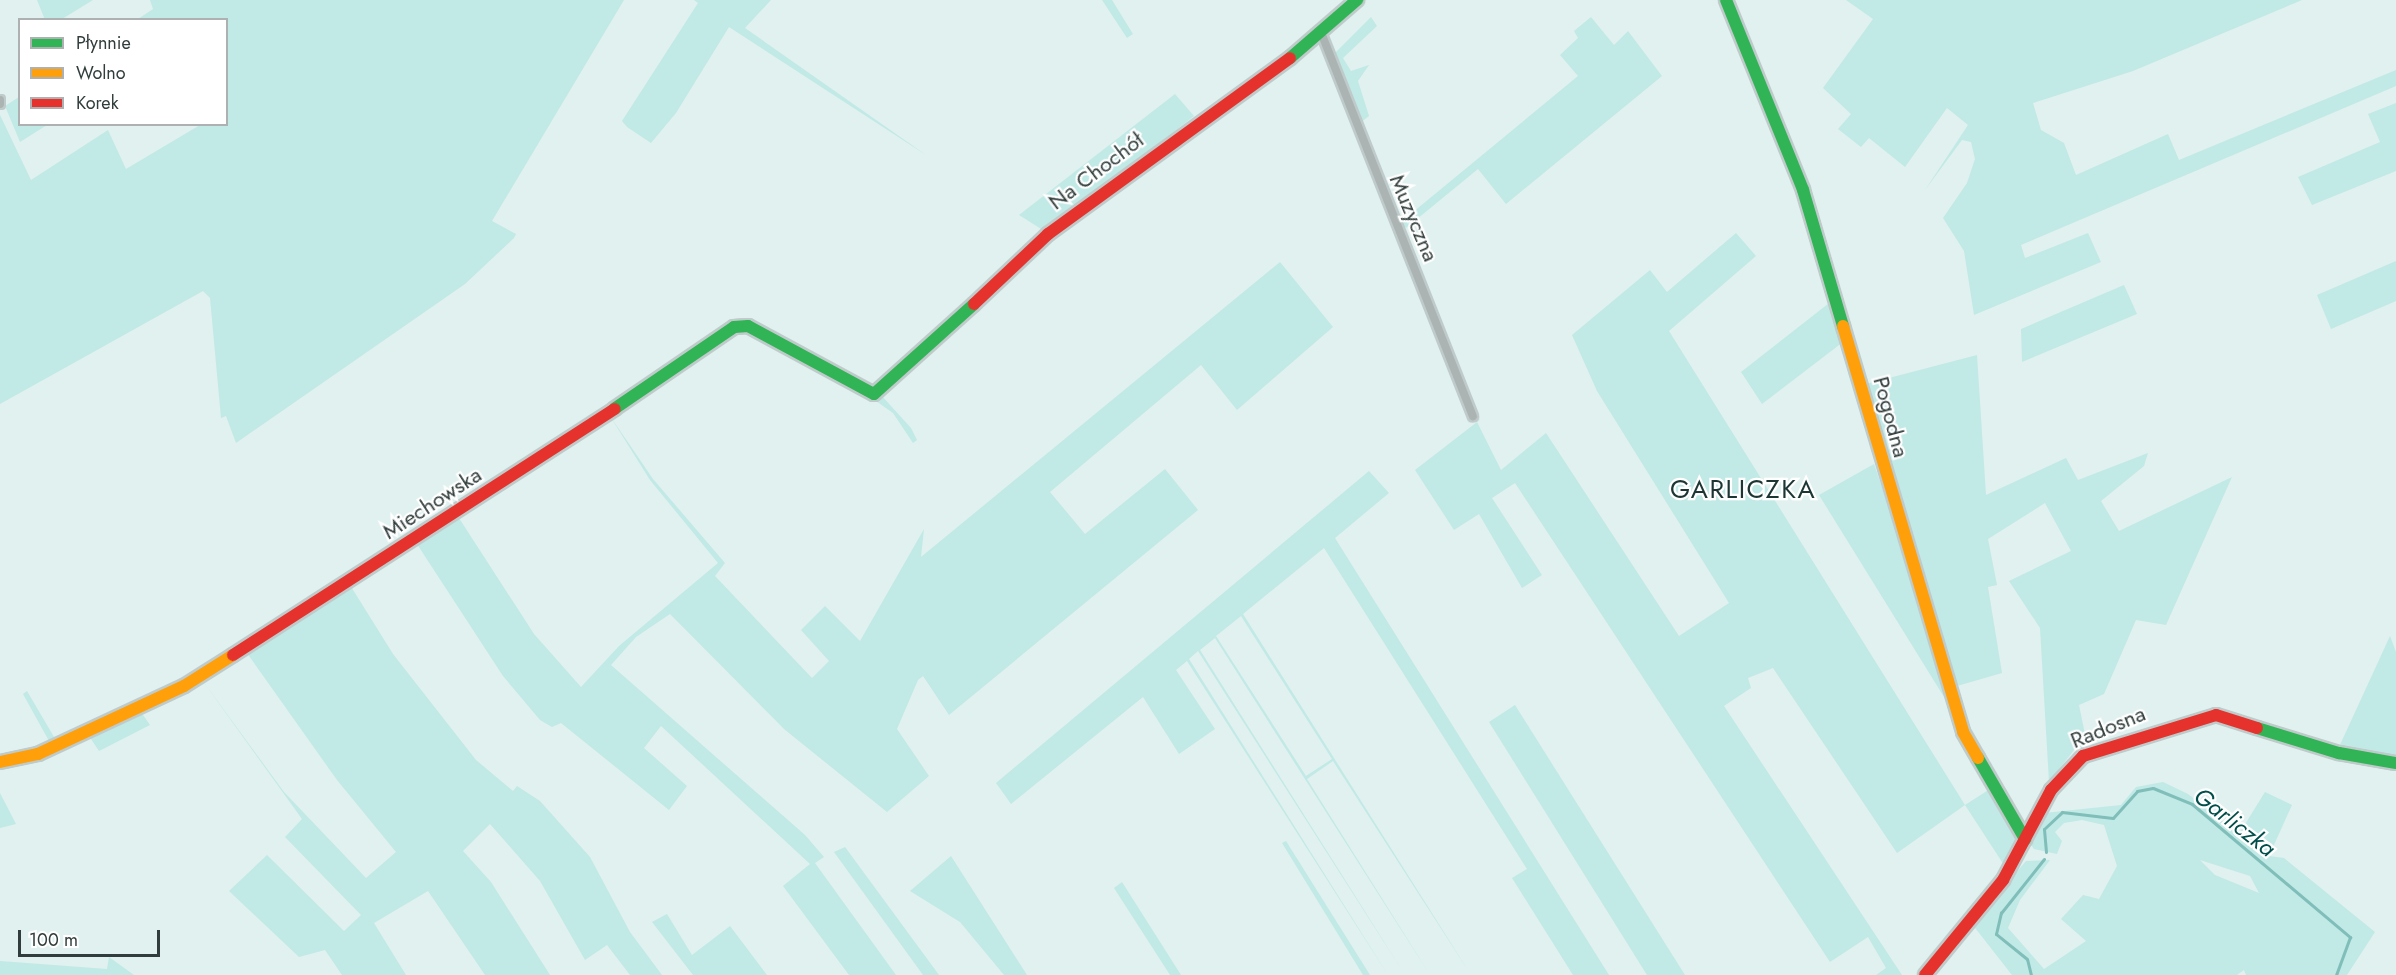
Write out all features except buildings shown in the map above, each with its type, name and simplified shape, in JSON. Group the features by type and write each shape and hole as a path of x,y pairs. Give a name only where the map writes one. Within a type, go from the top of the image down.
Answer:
{"street":[{"name":"Na Chochół","path":"874,394 1048,234 1322,36 1357,0"},
{"name":"Pogodna","path":"1726,0 1803,190 1963,732 2025,839"},
{"name":"Muzyczna","path":"1322,36 1473,416"},
{"name":"Miechowska","path":"0,762 38,754 193,681 564,443 734,327 748,326 874,394"},
{"name":"Radosna","path":"1925,975 2002,880 2051,790 2077,759 2186,721 2231,717 2339,753 2396,763"}],"shaded area":[{"path":"37,0 93,0 64,18 44,18"},
{"path":"150,0 624,0 492,221 516,234 514,238 465,284 236,443 226,416 221,418 210,298 203,291 0,404 0,115 31,180 108,130 126,169 198,126 228,126 228,18 140,18 153,9"},
{"path":"694,0 771,0 745,28 926,155 729,27 676,113 651,143 627,127 622,121 698,3"},
{"path":"1102,0 1112,0 1133,34 1127,38"},
{"path":"1846,0 2302,0 2133,71 2033,103 2041,130 2064,143 2076,175 2168,134 2179,160 2396,70 2396,86 2021,245 2025,258 2088,233 2101,262 1974,315 1964,251 1943,218 1967,183 1975,159 1971,142 1962,140 1925,190 1968,125 1947,108 1905,167 1869,138 1861,147 1838,129 1851,114 1823,88 1873,19"},
{"path":"1371,17 1377,26 1343,58 1351,71 1369,65 1358,81 1369,116 1360,123 1334,54"},
{"path":"1591,17 1614,45 1628,31 1662,76 1506,204 1478,169 1406,228 1401,222 1578,76 1560,55 1578,38 1574,31"},
{"path":"1175,94 1194,116 1046,232 1019,215"},
{"path":"18,98 18,126 45,126 20,142 5,106"},
{"path":"2396,103 2396,171 2312,205 2298,177 2380,142 2368,114"},
{"path":"1736,233 1756,256 1669,331 1965,805 1897,853 1773,668 1748,678 1751,688 1724,706 1902,975 1876,975 1886,968 1868,937 1830,962 1515,483 1492,498 1542,575 1522,588 1479,514 1454,530 1415,470 1477,422 1501,470 1546,433 1679,636 1729,603 1597,391 1572,335 1650,270 1667,292"},
{"path":"2396,261 2396,301 2331,329 2317,295"},
{"path":"1280,262 1333,327 1237,410 1201,365 1050,492 1085,534 1165,469 1198,510 949,715 923,676 918,680 897,729 929,776 887,812 784,729 670,614 636,637 611,665 805,835 824,857 815,863 896,975 849,975 783,886 810,864 661,726 644,748 687,786 669,810 561,723 552,727 540,720 503,676 415,541 457,515 534,634 581,687 619,646 718,563 650,480 610,416 653,479 725,563 715,576 812,678 829,661 801,630 825,606 860,641 924,529 921,557"},
{"path":"2124,285 2137,314 2022,362 2021,329"},
{"path":"1833,300 1843,342 1762,404 1741,372"},
{"path":"1977,355 1986,495 2066,458 2078,480 2148,453 2144,466 2101,501 2119,531 2232,477 2166,625 2136,620 2104,694 2079,705 2087,744 2074,750 2049,782 2040,628 2009,581 2071,551 2045,503 1988,539 1997,585 1988,587 2002,673 1957,686 1903,524 1866,384"},
{"path":"881,395 911,428 917,440 913,443 893,413 876,401"},
{"path":"1874,464 1928,619 1949,705 1819,495"},
{"path":"1369,471 1389,493 1335,538 1609,975 1573,975 1512,878 1527,869 1324,548 1243,614 1471,975 1333,761 1307,779 1430,975 1215,638 1200,650 1405,975 1198,651 1189,659 1388,975 1187,661 1176,670 1215,729 1179,754 1143,697 1011,804 996,783","holes":["1241,616 1332,759 1306,776 1216,636"]},
{"path":"350,585 393,654 476,760 513,791 517,786 540,801 590,857 630,932 662,975 630,975 607,945 585,960 540,881 490,824 463,851 491,882 550,975 485,975 428,891 374,923 406,975 342,975 325,950 299,957 229,891 267,855 344,931 361,915 285,837 302,819 202,680 284,792 366,878 396,852 337,780 247,653"},
{"path":"2390,636 2396,652 2396,758 2339,747"},
{"path":"27,691 57,742 47,747 49,741 23,694"},
{"path":"1515,705 1685,975 1647,975 1489,722"},
{"path":"141,712 150,725 99,751 89,736"},
{"path":"2163,782 2188,794 2239,834 2265,792 2292,805 2269,856 2284,858 2375,932 2347,975 2246,975 2244,970 2237,975 2012,975 1972,924 2026,861 2050,860 2020,900 2008,928 2044,969 2086,941 2061,919 2083,895 2099,899 2117,866 2104,825 2082,820 2064,823 2055,832 2062,841 2057,854 2034,849 2029,842 2044,813 2121,805 2136,787","holes":["2200,860 2250,876 2259,893 2215,875"]},
{"path":"1990,789 2018,835 2018,847 2004,865 1965,805"},
{"path":"0,793 16,824 0,828"},
{"path":"1286,841 1370,975 1363,975 1282,843"},
{"path":"845,847 939,975 923,975 834,852"},
{"path":"951,856 1027,975 1004,975 960,922 910,891"},
{"path":"1122,882 1181,975 1170,975 1114,888"},
{"path":"667,914 692,955 730,926 767,975 693,975 652,922"},
{"path":"109,957 134,975 0,975 0,961 107,969"}],"waterway":[{"name":"Garliczka","path":"2046,852 2044,829 2062,812 2113,818 2137,791 2153,788 2192,804 2350,937 2336,975"},
{"name":"Garliczka","path":"2031,975 2027,959 1996,934 2001,913 2044,859"}],"traffic: fast":[{"path":"1290,58 1357,0"},
{"path":"1726,0 1803,190 1843,326"},
{"path":"614,409 734,327 748,326 874,394 974,304"},
{"path":"2257,728 2339,753 2396,763"},
{"path":"1978,758 2025,839"}],"traffic: slow":[{"path":"1843,326 1963,732 1978,758"},
{"path":"0,762 38,754 184,686 233,655"}],"traffic: jam":[{"path":"974,304 1048,234 1290,58"},
{"path":"233,655 614,409"},
{"path":"1925,975 2003,880 2051,790 2083,756 2216,715 2257,728"}],"district":[{"name":"GARLICZKA","path":"1743,490"}]}
